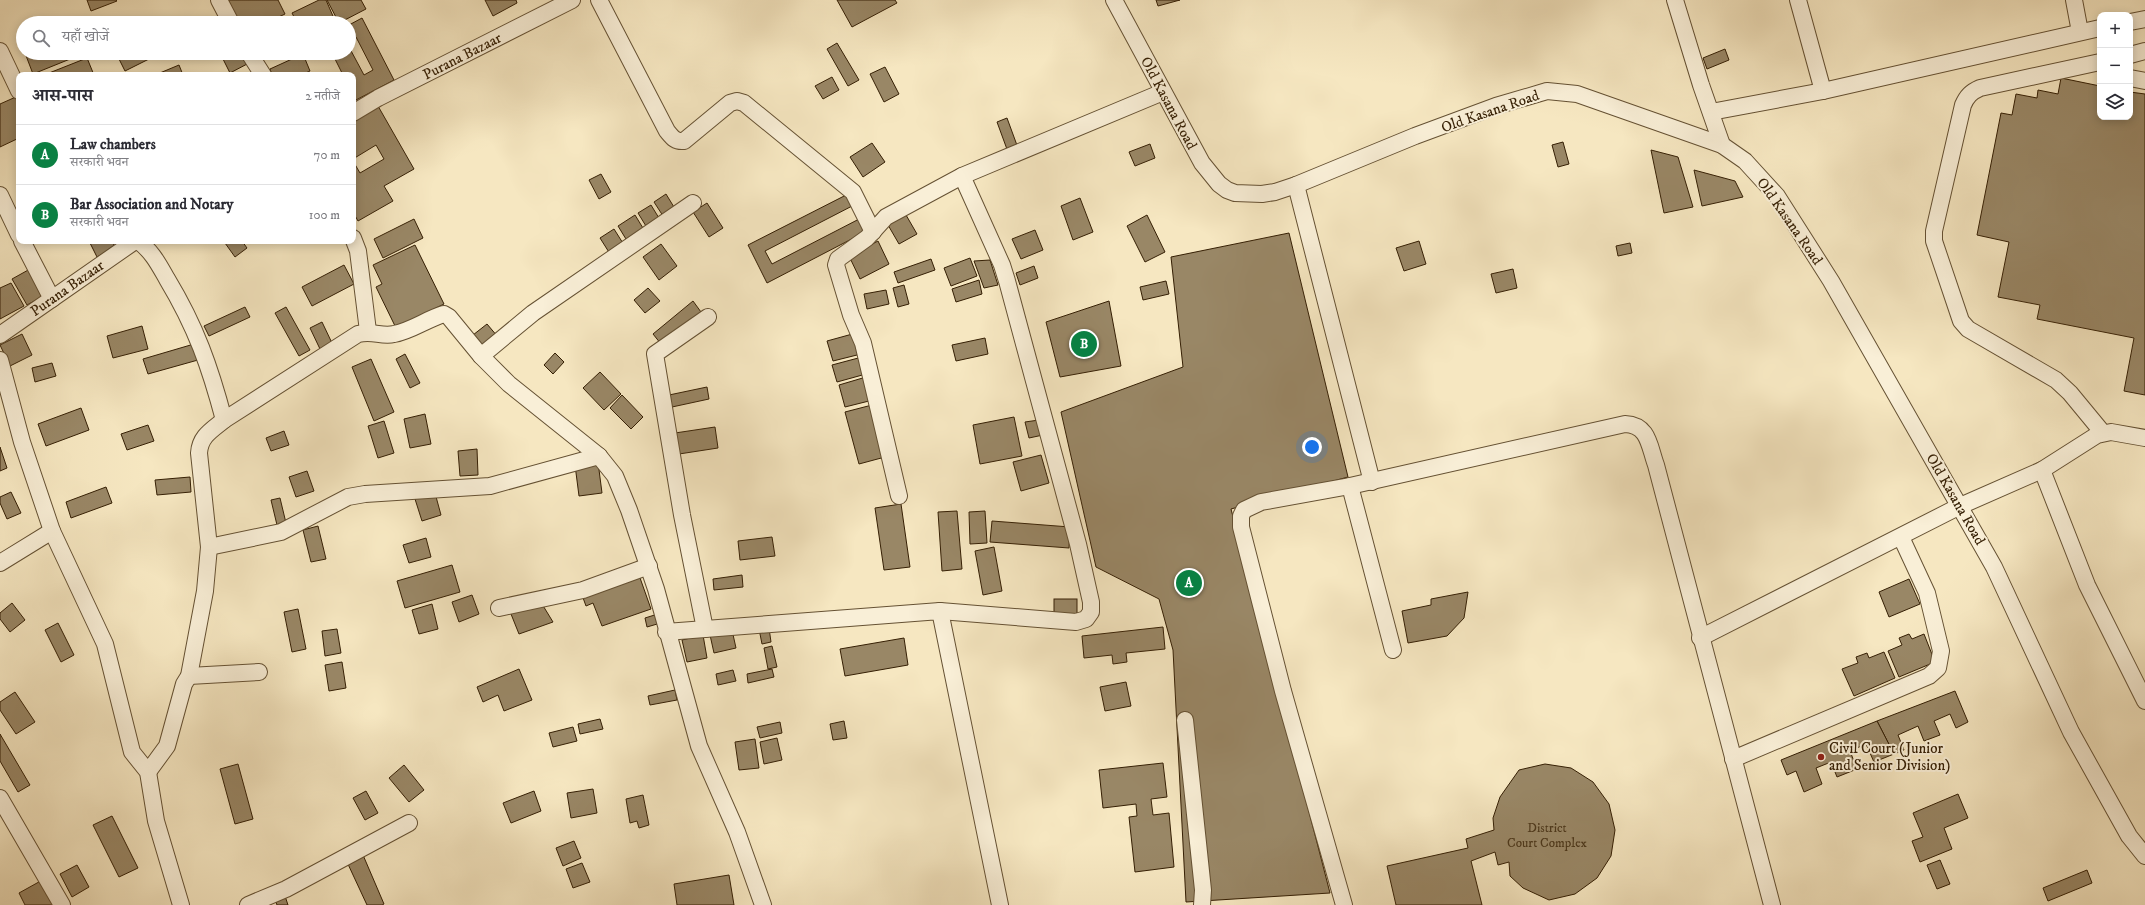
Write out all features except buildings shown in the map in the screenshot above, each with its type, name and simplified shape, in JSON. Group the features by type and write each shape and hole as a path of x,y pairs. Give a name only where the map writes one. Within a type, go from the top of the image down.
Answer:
{"street":[{"path":"219,0 227,16"},
{"name":"Purana Bazaar","path":"356,111 378,98 572,0"},
{"path":"599,0 667,130 673,138 678,142 684,141 730,103 737,101 744,103 852,192 873,232"},
{"name":"Old Kasana Road","path":"1114,0 1202,163 1219,184 1227,190 1235,193 1262,194 1296,185 1415,136 1496,106 1547,91 1577,94 1722,145 1746,161 1777,196 1831,281 1994,567 2071,732 2129,836 2145,856"},
{"path":"1675,0 1722,145"},
{"path":"1798,0 1823,91"},
{"path":"2074,0 2080,32"},
{"path":"2133,21 2145,18"},
{"path":"1711,112 1823,91 2097,29"},
{"path":"0,51 16,85"},
{"path":"2133,54 2145,51"},
{"path":"253,60 261,72"},
{"path":"2097,63 1980,88 1966,97 1946,179 1934,241 1961,321 1968,330 2060,383 2103,433"},
{"path":"2077,68 2097,71"},
{"path":"2133,79 2145,81"},
{"path":"899,496 863,343 851,315 836,265 838,259 873,232 886,217 962,176 1163,92"},
{"path":"666,632 940,611 1076,622 1086,620 1091,612 1091,602 1078,544 1004,273 962,176"},
{"path":"1296,185 1372,482"},
{"path":"0,194 16,229"},
{"path":"480,356 533,313 693,203"},
{"path":"24,244 52,299"},
{"name":"Purana Bazaar","path":"0,335 131,244"},
{"path":"141,244 150,252 186,309 209,365 224,420"},
{"path":"355,244 358,251 368,331"},
{"path":"148,772 167,746 184,684 189,676 206,591 209,547 199,453 200,444 204,436 224,420 358,334 368,331 386,335 395,334 444,314 449,317 480,356 520,393 599,456 615,476 649,566 666,632 699,746 737,832 763,905"},
{"path":"705,629 683,522 655,354 708,317"},
{"path":"0,360 22,442 52,531 105,644 132,752 148,772 156,821 181,905"},
{"path":"1342,904 1283,691 1241,527 1241,516 1244,510 1261,502 1372,482 1625,424 1638,426 1644,433 1656,465 1700,638 1772,905"},
{"path":"1700,638 1960,506 2042,470 2103,433 2111,432 2145,438"},
{"path":"209,547 281,532 348,497 364,494 490,486 599,456"},
{"path":"2042,470 2087,585 2145,701"},
{"path":"1350,486 1393,650"},
{"path":"0,563 52,531"},
{"path":"1733,759 1929,676 1938,668 1942,651 1927,593 1901,537"},
{"path":"499,608 583,590 649,566"},
{"path":"940,611 1000,905"},
{"path":"189,676 259,672"},
{"path":"1185,720 1203,890 1202,905"},
{"path":"0,798 62,905"},
{"path":"248,905 286,889 409,823"}],"place":[{"name":"Bar Association and Notary","path":"1084,344"},
{"name":"Law chambers","path":"1189,583"},
{"name":"Civil Court (Junior and Senior Division)","path":"1821,757"}]}
